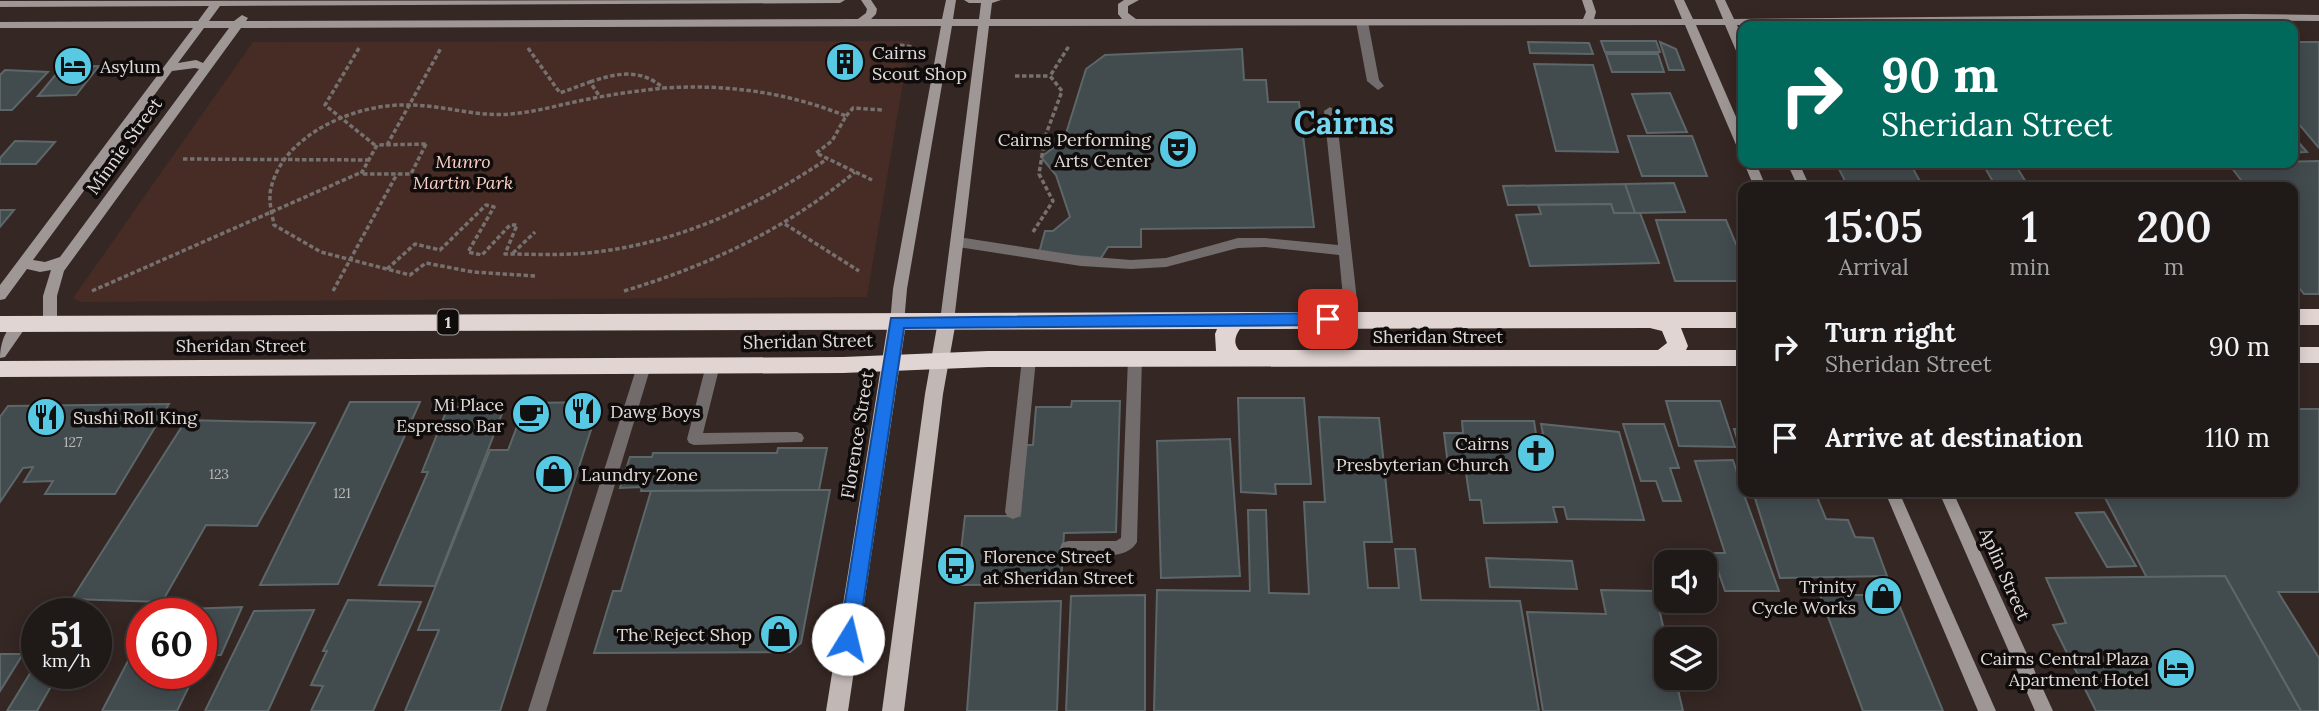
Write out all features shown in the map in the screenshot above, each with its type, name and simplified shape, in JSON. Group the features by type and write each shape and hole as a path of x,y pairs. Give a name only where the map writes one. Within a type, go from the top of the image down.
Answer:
{"highway":[{"path":"2298,317 2319,317"},
{"path":"1234,320 1225,334 1225,348 1234,359"},
{"name":"Sheridan Street","path":"10,324 1738,320"},
{"path":"1653,321 1670,326 1678,346 1663,358"},
{"path":"2298,355 2319,355"},
{"name":"Sheridan Street","path":"0,369 644,366 1029,359 1738,358"}],"main road":[{"path":"893,711 947,321"},
{"name":"Florence Street","path":"837,711 897,323"}],"street":[{"path":"0,4 840,0"},
{"path":"862,21 871,14 872,9 866,0"},
{"name":"Florence Street","path":"897,323 900,289 951,0"},
{"path":"970,0 996,0"},
{"path":"947,321 987,0"},
{"path":"1133,22 1123,14 1123,4 1134,0"},
{"path":"1587,0 1591,12 1587,20"},
{"path":"1679,0 1738,135"},
{"path":"1720,0 1738,42"},
{"name":"Minnie Street","path":"0,295 218,2"},
{"name":"Minnie Street","path":"50,325 52,284 64,261 254,2"},
{"path":"52,25 66,12 68,4"},
{"path":"372,23 368,16 379,4"},
{"path":"1792,21 2171,15 2319,18"},
{"path":"0,25 862,21 1738,22"},
{"path":"170,68 196,64 206,68"},
{"path":"25,262 33,267 49,267 64,261"},
{"path":"0,353 10,324"},
{"path":"1894,497 1987,711"},
{"name":"Aplin Street","path":"1948,497 2044,711"}],"lane":[{"path":"1362,22 1373,81 1378,86"},
{"path":"1330,111 1352,319"},
{"path":"958,242 1110,264 1157,264 1196,256 1236,243 1282,242 1328,250 1345,250"},
{"path":"1013,512 1029,359"},
{"path":"1068,548 1118,548 1129,542 1136,359"},
{"path":"713,365 694,439 797,438"},
{"path":"537,711 644,366"}],"path":[{"path":"900,46 913,47"},
{"path":"1050,76 1069,46"},
{"path":"92,291 362,172 411,174 426,144 376,146 325,104 359,48"},
{"path":"387,145 441,48"},
{"path":"528,48 560,93 615,72 634,73 657,82 663,88"},
{"path":"1015,76 1050,76"},
{"path":"1033,232 1053,201 1039,174 1045,137 1062,91 1050,76"},
{"path":"590,82 600,97"},
{"path":"535,276 473,272 426,263 410,275 321,255 298,244 274,225 271,188 286,159 303,142 343,119 370,108 409,105 467,114 507,115 600,97 707,85 783,94 846,116"},
{"path":"872,180 816,153 832,141 853,108 883,110"},
{"path":"362,172 376,146"},
{"path":"183,159 369,160"},
{"path":"387,270 415,244 440,250 486,205 494,207 468,252 482,255 510,225 517,225 505,254 599,252 694,228 741,210 777,192 827,159"},
{"path":"624,291 660,281 727,255 785,224 827,197 855,172"},
{"path":"333,291 397,174"},
{"path":"785,224 859,271"},
{"path":"512,254 535,232"}],"shaded area":[{"path":"0,0 2319,0 2319,711 0,711"}],"green space":[{"name":"Munro Martin Park","path":"910,41 867,297 81,302 73,298 253,42"}],"building":[{"path":"1601,41 1656,41 1660,52 1605,52"},
{"path":"1528,42 1589,43 1593,54 1530,53"},
{"path":"1660,42 1676,49 1684,70 1669,70"},
{"path":"2298,42 2319,42 2319,148 2298,123"},
{"name":"Cairns Performing Arts Center","path":"1242,49 1244,80 1266,80 1268,102 1299,102 1314,227 1141,229 1141,247 1108,247 1101,258 1039,253 1045,231 1053,231 1070,217 1056,175 1041,157 1064,140 1086,69 1105,55"},
{"name":"Cairns Scout Shop","path":"843,52 857,54 861,59 858,66 844,72 831,68 830,58"},
{"path":"1606,54 1658,54 1664,72 1612,72"},
{"path":"1534,64 1593,65 1618,152 1556,151"},
{"path":"99,66 76,95 38,96 62,67"},
{"path":"5,70 48,72 12,110 0,110 0,75"},
{"path":"1670,93 1687,132 1647,133 1632,94"},
{"path":"1628,136 1692,136 1707,176 1642,176"},
{"path":"15,141 55,142 36,164 0,164 0,158"},
{"path":"2298,142 2307,152 2298,153"},
{"path":"2298,161 2319,161 2319,294 2304,294 2298,286 2298,182 2242,182 2232,168 2298,168"},
{"path":"1838,168 1913,168 1920,182 1846,182"},
{"path":"1985,168 2017,168 2026,182 1993,182"},
{"path":"1674,183 1685,212 1635,213 1625,184"},
{"path":"1625,184 1635,213 1614,213 1611,204 1508,205 1503,186"},
{"path":"1611,204 1614,213 1640,213 1659,263 1530,266 1516,215 1541,214 1538,205"},
{"path":"0,210 14,210 0,227"},
{"path":"1656,220 1726,220 1738,249 1738,281 1675,281"},
{"path":"1238,398 1304,398 1311,484 1275,484 1276,494 1241,492"},
{"path":"1072,401 1120,401 1116,532 1064,533 1061,584 957,585 965,516 1020,516 1026,445 1033,445 1036,407 1071,407"},
{"path":"1666,401 1720,401 1735,447 1679,446"},
{"path":"350,402 420,402 338,584 260,585"},
{"path":"600,402 500,711 405,711 439,630 418,630 490,450 508,450 526,403"},
{"path":"169,404 115,494 45,494 53,481 24,482 33,467 23,468 0,502 0,417 8,406"},
{"path":"505,406 435,586 379,585 428,472 422,472 448,407"},
{"path":"2298,409 2319,409 2319,592 2278,592 2319,658 2319,711 2301,711 2225,576 2147,578 2105,497 2298,497"},
{"path":"1319,417 1379,418 1392,542 1364,542 1368,588 1399,588 1395,549 1415,549 1421,600 1520,601 1539,711 1154,711 1157,590 1250,591 1248,510 1266,510 1269,593 1309,594 1304,502 1325,502"},
{"path":"186,420 315,423 257,526 206,525 164,598 126,598 126,601 73,598"},
{"name":"Cairns Presbyterian Church","path":"1462,421 1534,421 1536,434 1543,434 1541,424 1619,432 1644,520 1567,519 1564,507 1553,507 1557,522 1484,523 1481,500 1470,500 1466,473 1449,473 1444,433 1463,433"},
{"path":"1623,424 1664,424 1679,468 1670,468 1681,501 1663,501 1656,481 1641,481"},
{"path":"1230,439 1240,576 1161,578 1157,441"},
{"path":"778,448 827,448 819,490 641,491 642,487 620,488 630,457 652,457 653,453 777,453"},
{"path":"1733,460 1738,476 1738,497 1745,497 1779,591 1725,591 1717,568 1717,553 1725,553 1695,461"},
{"path":"830,490 801,643 790,652 594,653 613,591 621,591 651,491"},
{"path":"1755,497 1817,497 1826,519 1848,520 1855,537 1873,538 1887,576 1780,578"},
{"path":"2104,512 2136,566 2107,567 2076,513"},
{"path":"1486,558 1572,561 1577,589 1490,587"},
{"name":"Cairns Central Plaza Apartment Hotel","path":"2225,576 2301,711 2096,711 2053,625 2066,623 2046,578"},
{"path":"1601,590 1654,591 1654,613 1660,613 1663,627 1654,627 1654,690 1678,690 1683,711 1543,711 1527,612 1606,614"},
{"path":"1145,595 1145,711 1066,711 1071,596"},
{"path":"1820,595 1895,595 1943,711 1863,711"},
{"path":"348,600 421,602 373,711 311,711 323,686 311,685 327,651 323,651"},
{"path":"1061,601 1057,711 967,711 975,603"},
{"path":"242,607 221,655 217,655 217,608"},
{"path":"314,610 268,711 205,711 217,689 254,611"},
{"path":"0,654 21,654 21,657 0,691"},
{"path":"126,665 126,689 188,689 177,711 102,711"},
{"path":"21,688 49,689 37,711 7,711"}],"place":[{"name":"Cairns Scout Shop","path":"845,62"},
{"name":"Asylum","path":"73,66"},
{"name":"Cairns Performing Arts Center","path":"1178,149"},
{"name":"Dawg Boys","path":"583,411"},
{"name":"Mi Place Espresso Bar","path":"531,414"},
{"name":"Sushi Roll King","path":"46,417"},
{"name":"Cairns Presbyterian Church","path":"1536,453"},
{"name":"Laundry Zone","path":"554,474"},
{"name":"Florence Street at Sheridan Street","path":"956,566"},
{"name":"Trinity Cycle Works","path":"1883,596"},
{"name":"The Reject Shop","path":"779,634"},
{"name":"Cairns Central Plaza Apartment Hotel","path":"2176,668"}],"district":[{"name":"Cairns","path":"1344,122"}],"route":[{"path":"848,639 897,323 1328,319"}]}
